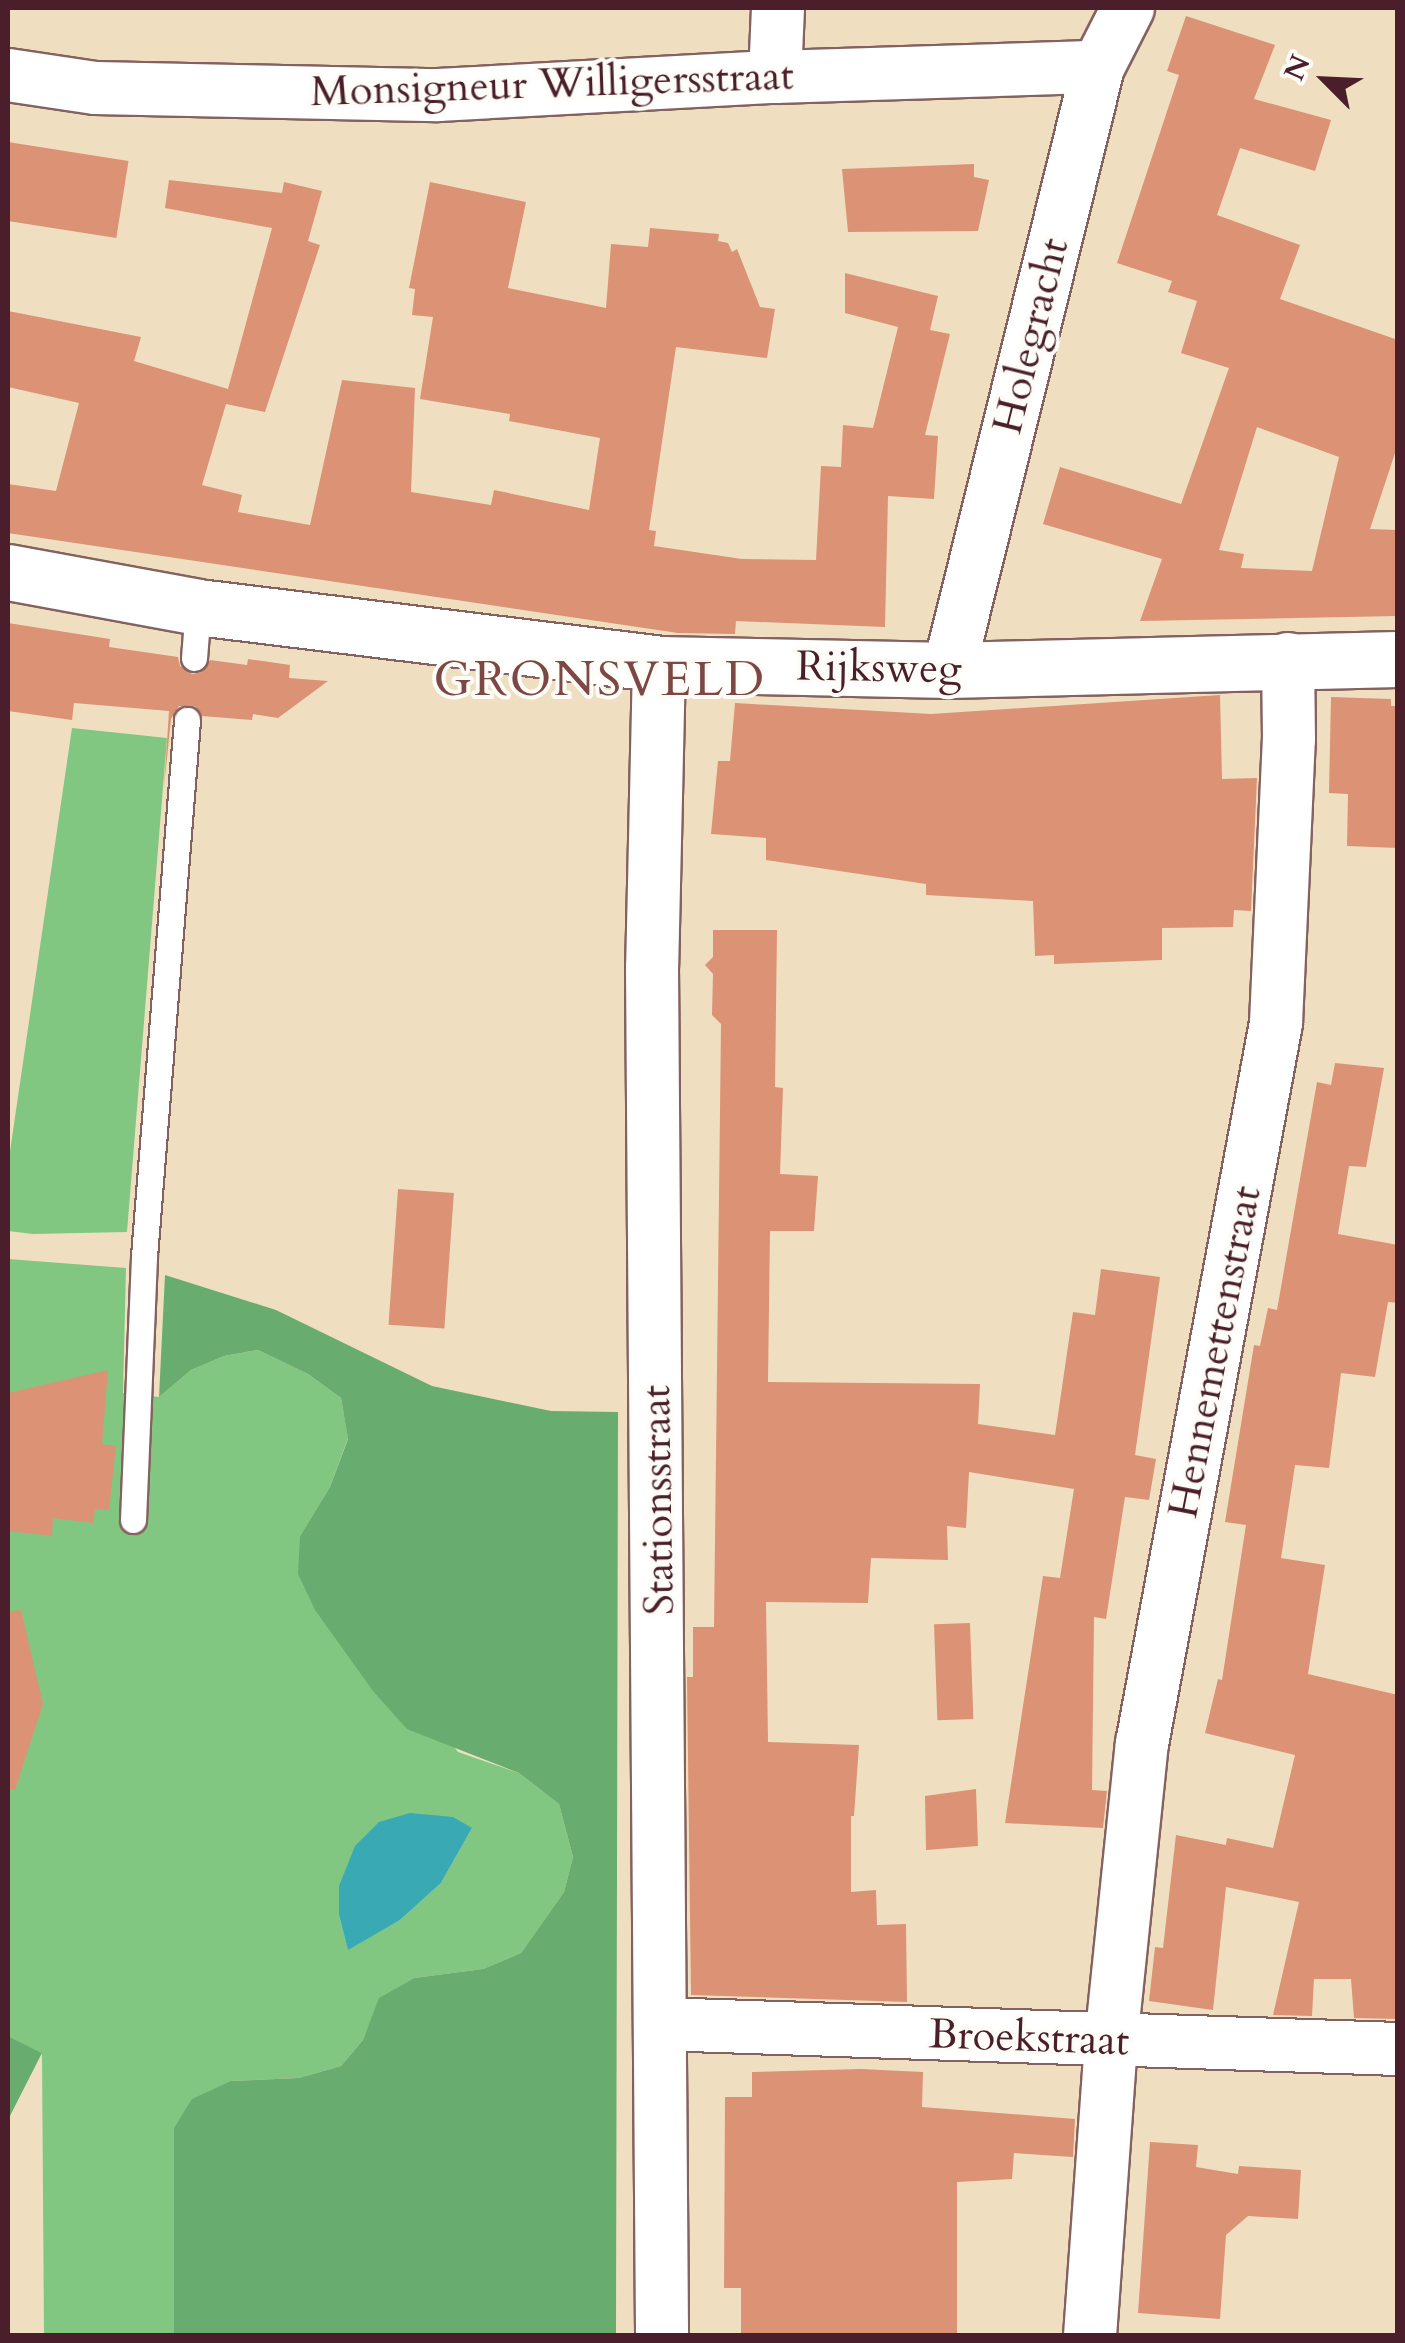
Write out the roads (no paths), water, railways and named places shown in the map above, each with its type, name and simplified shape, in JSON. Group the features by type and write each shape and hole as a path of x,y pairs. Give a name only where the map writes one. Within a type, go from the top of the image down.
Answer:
{"street":[{"path":"775,77 778,8"},
{"name":"Holegracht","path":"948,670 1098,67 1128,8"},
{"name":"Monsigneur Willigersstraat","path":"8,75 95,88 438,96 775,77 1098,67"},
{"name":"Rijksweg","path":"8,572 196,632 659,664 948,670 1398,659"},
{"name":"Hennemettenstraat","path":"1090,2336 1111,2042 1142,1744 1276,1023 1289,739 1288,659"},
{"name":"Stationsstraat","path":"659,664 652,967 662,2336"},
{"name":"Broekstraat","path":"660,2024 1398,2049"}],"lane":[{"path":"133,1520 144,1256 187,720"}],"water":[{"path":"410,1813 453,1817 472,1828 441,1883 400,1920 348,1950 339,1915 339,1886 355,1846 379,1822"}],"district":[{"name":"GRONSVELD","path":"600,680"}]}
